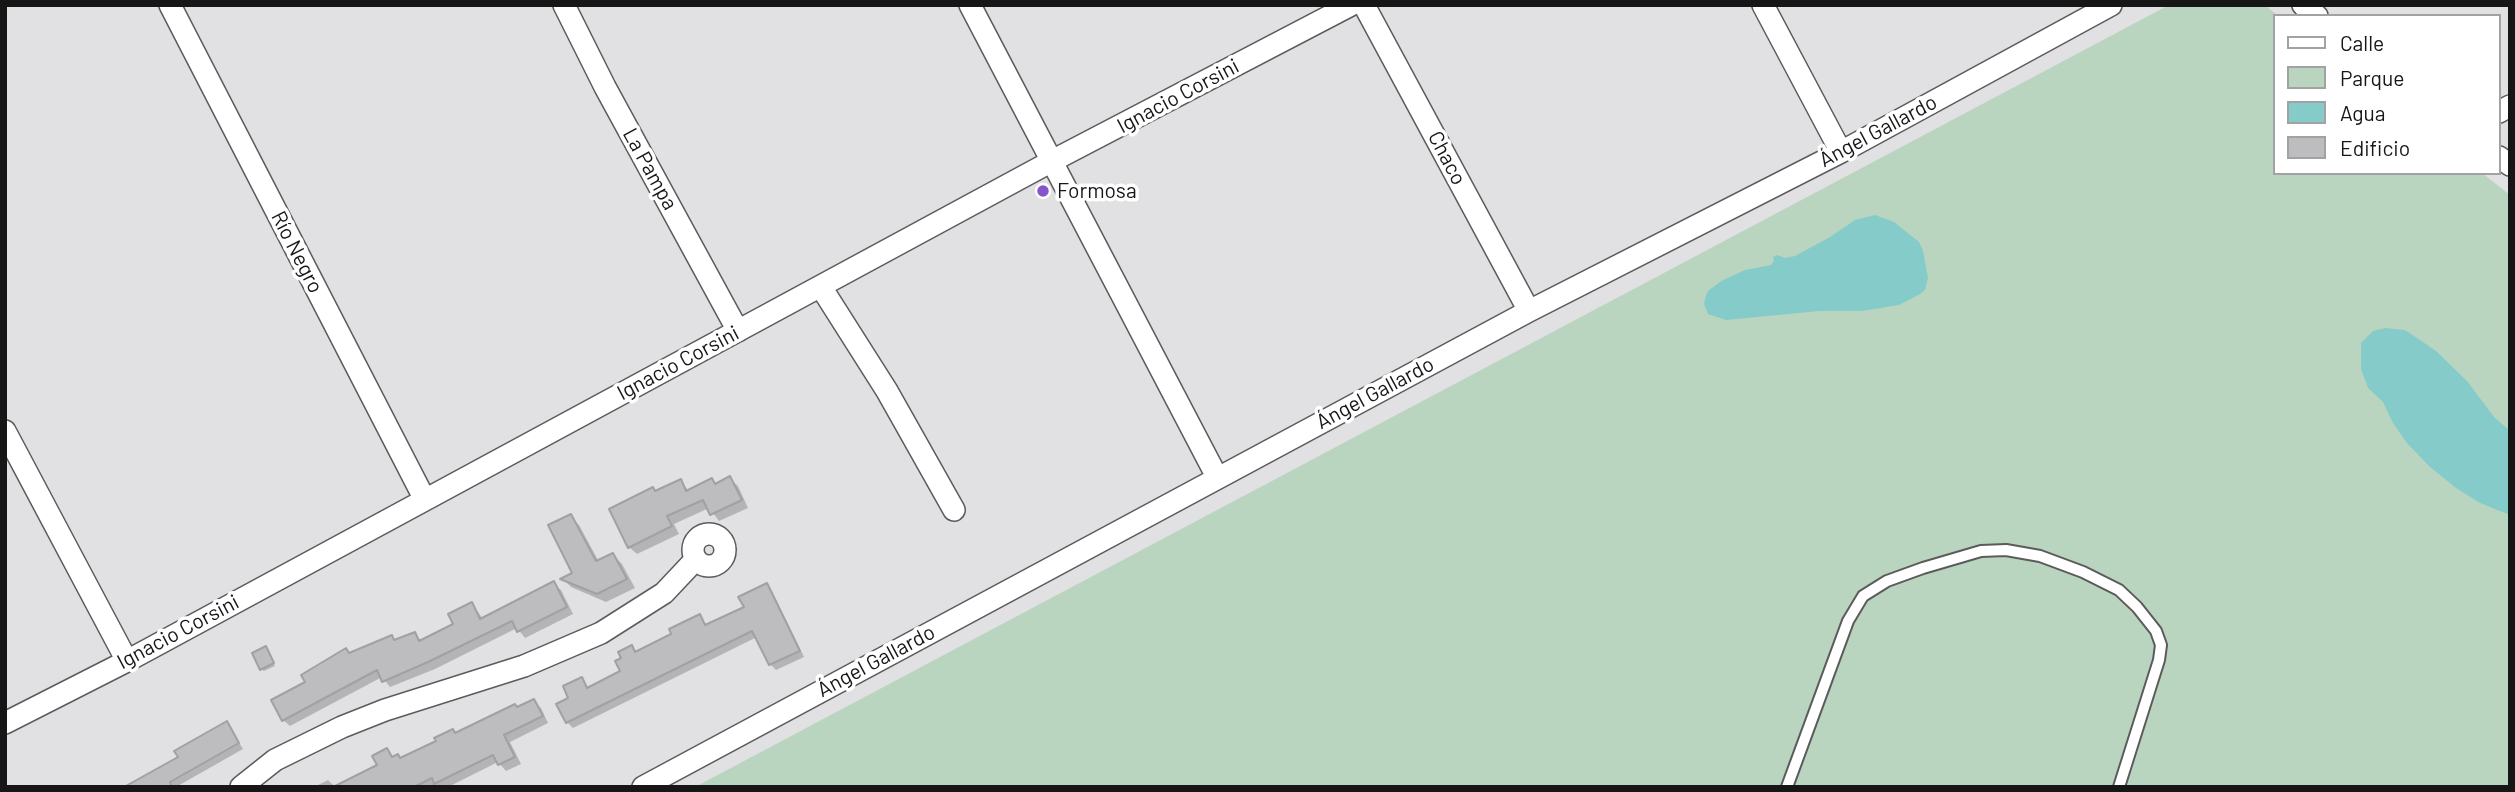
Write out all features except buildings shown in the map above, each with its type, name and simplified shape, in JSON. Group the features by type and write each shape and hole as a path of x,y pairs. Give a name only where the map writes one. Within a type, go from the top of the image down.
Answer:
{"street":[{"name":"Río Negro","path":"170,5 424,498"},
{"name":"La Pampa","path":"564,5 605,87 738,331"},
{"path":"970,5 1217,477"},
{"name":"Ignacio Corsini","path":"5,723 127,661 424,498 1351,5"},
{"name":"Chaco","path":"1364,5 1529,311"},
{"path":"1763,5 1842,152"},
{"name":"Ángel Gallardo","path":"643,787 1217,477 1529,311 1842,152 2111,5"},
{"path":"821,288 887,391 954,510"},
{"path":"5,431 127,661"},
{"path":"241,787 275,760 342,727 385,710 514,670 601,633 664,593 696,559"}],"lane":[{"path":"1787,787 1848,621 1863,596 1887,581 1923,568 1981,551 2006,550 2040,556 2083,572 2119,590 2156,631 2161,645 2159,660 2119,787"}],"green space":[{"path":"2169,5 2265,5 2276,14 2274,175 2485,175 2510,195 2510,787 695,787"}],"water":[{"path":"1875,215 1894,222 1919,242 1928,278 1925,290 1920,294 1899,305 1862,311 1819,311 1726,320 1708,314 1704,304 1706,295 1723,280 1745,270 1771,265 1773,257 1777,255 1785,258 1795,256 1855,220"},
{"path":"2385,328 2405,330 2436,351 2467,381 2494,417 2510,431 2510,515 2480,503 2429,466 2407,443 2383,402 2368,388 2361,369 2361,343 2373,331"}],"place":[{"name":"Formosa","path":"1043,191"}]}
